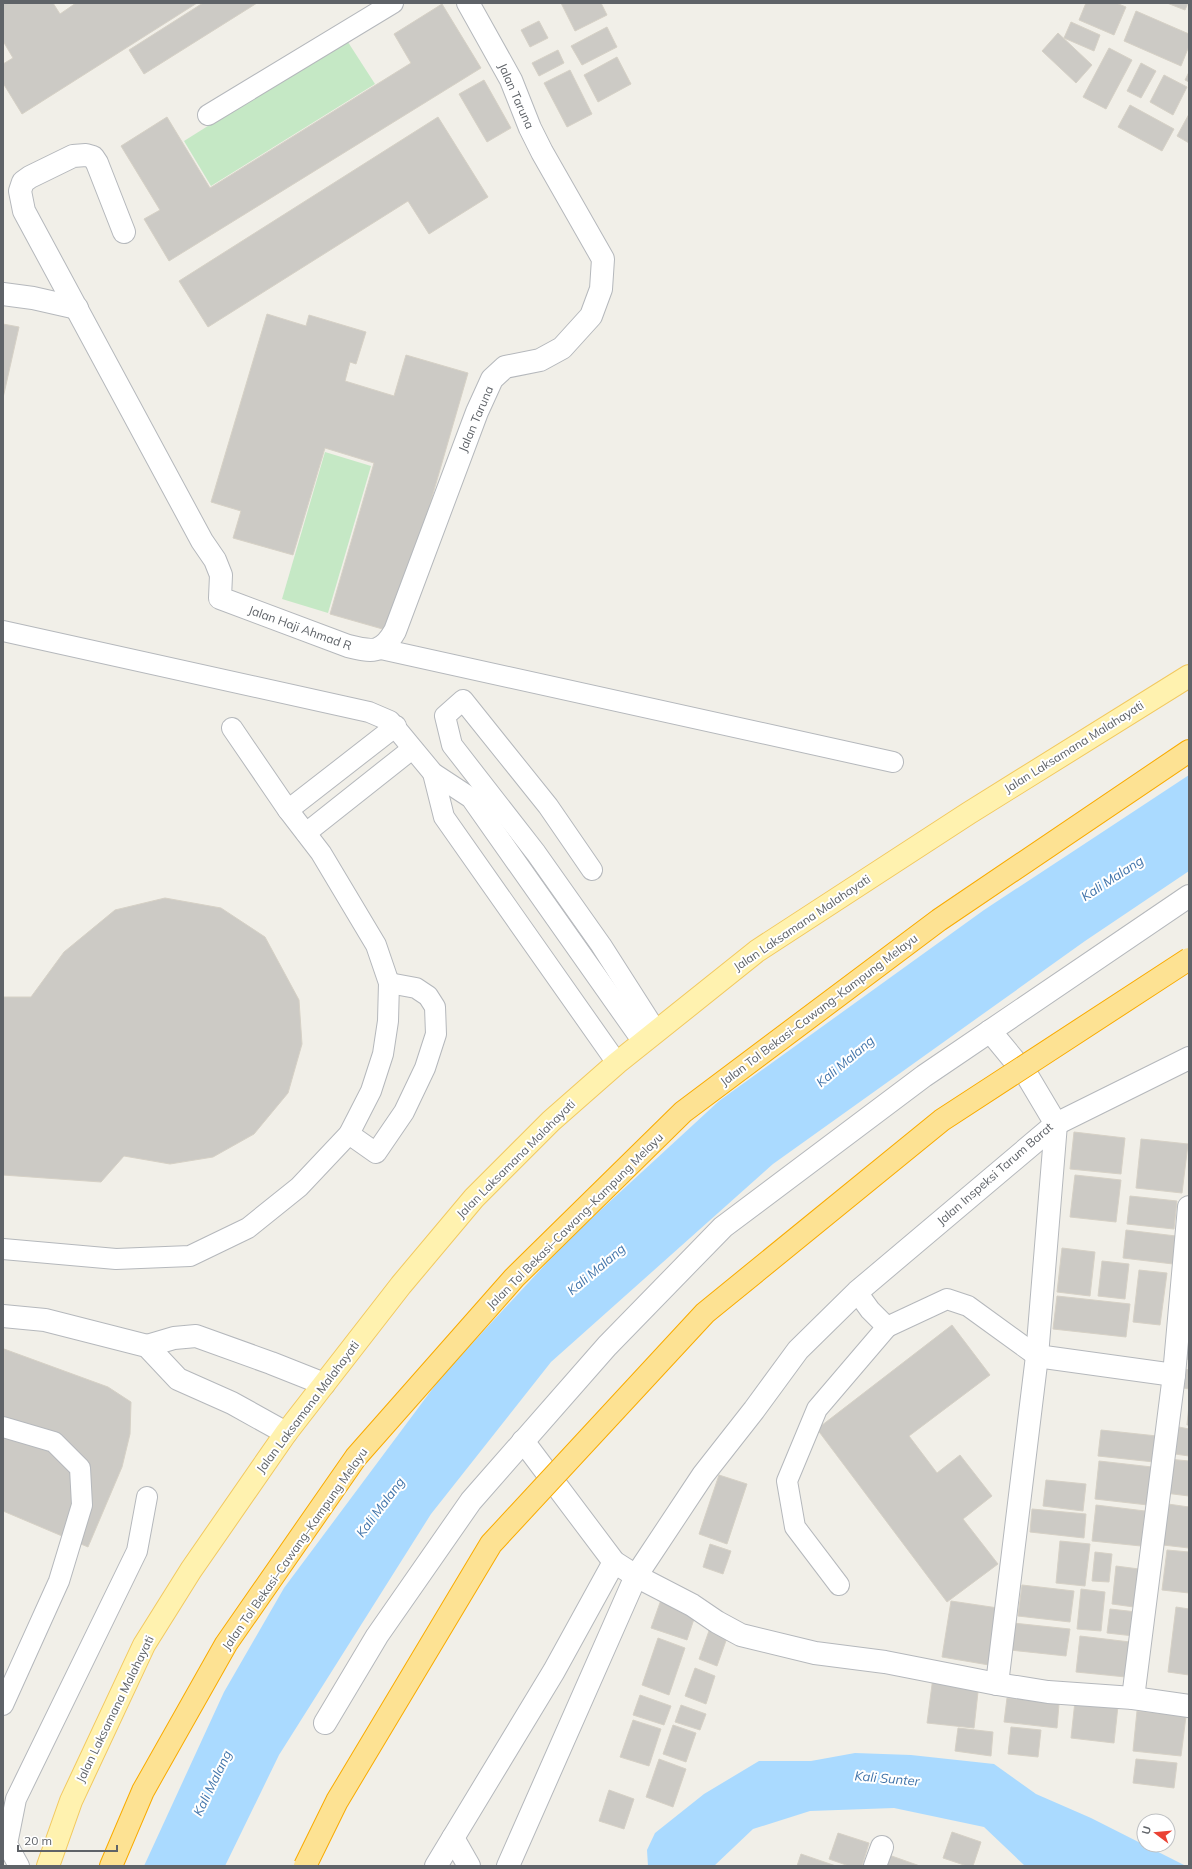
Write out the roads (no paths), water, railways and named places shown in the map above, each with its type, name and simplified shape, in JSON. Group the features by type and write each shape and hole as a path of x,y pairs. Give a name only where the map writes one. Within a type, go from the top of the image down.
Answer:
{"highway":[{"name":"Jalan Tol Bekasi–Cawang–Kampung Melayu","path":"111,1866 143,1791 226,1644 356,1457 514,1278 684,1112 939,920 1189,751"},
{"path":"305,1866 337,1801 491,1544 705,1313 942,1120 1189,959"}],"main road":[{"name":"Jalan Laksamana Malahayati","path":"48,1866 71,1802 144,1645 191,1570 286,1433 401,1285 474,1198 551,1121 617,1063 757,951 969,812 1189,676"}],"street":[{"name":"Jalan Taruna","path":"381,648 389,642 395,631 476,412 492,379 505,367 540,360 562,348 591,316 602,288 603,259 542,152 530,128 511,80 468,3"},
{"path":"77,308 24,211 20,191 23,182 30,177 73,156 86,155 93,157 97,163 124,232"},
{"path":"3,294 33,298 77,308"},
{"name":"Jalan Haji Ahmad R","path":"77,308 202,541 215,560 221,575 220,598 348,646 367,651 381,648"},
{"path":"325,1723 377,1636 471,1501 607,1346 723,1227 924,1076 1189,896"},
{"name":"Jalan Inspeksi Tarum Barat","path":"508,1866 636,1576 703,1475 754,1410 798,1350 857,1292 1056,1124 1028,1077 990,1031"},
{"path":"997,1684 1037,1356 1056,1124 1189,1058"},
{"path":"1133,1698 1174,1375 1187,1256 1189,1207"},
{"path":"3,1316 45,1320 146,1346 174,1338 196,1336 324,1384"},
{"path":"146,1346 178,1379 232,1403 286,1433"},
{"path":"1037,1356 1174,1375"},
{"path":"523,1441 614,1562 636,1576 692,1605 716,1622 741,1635 815,1653 885,1662 997,1684 1048,1692 1133,1698 1189,1706"},
{"path":"436,1866 554,1671 614,1562"},
{"path":"453,1838 469,1866"}],"lane":[{"path":"208,115 393,3"},
{"path":"3,632 369,712 390,721 396,726 433,773 471,798 650,1037"},
{"path":"381,648 892,762"},
{"path":"592,870 548,806 463,700 445,716 452,745 536,852 601,945 650,1037"},
{"path":"288,810 396,726"},
{"path":"3,1249 116,1260 190,1256 248,1228 299,1187 349,1134 371,1091 383,1054 388,1021 389,983 376,945 321,853 288,810 232,728"},
{"path":"306,833 412,748"},
{"path":"433,773 444,818 617,1063"},
{"path":"349,1134 376,1153 404,1112 425,1068 436,1034 435,1007 428,996 416,988 389,983"},
{"path":"857,1292 870,1310 887,1327"},
{"path":"839,1585 794,1527 787,1481 816,1409 887,1327 947,1299 968,1306 1037,1356"},
{"path":"3,1427 54,1442 80,1468 82,1505 59,1581 3,1705"},
{"path":"19,1866 7,1844 16,1799 137,1551 147,1497"}],"water":[{"name":"Kali Malang","path":"1189,775 1189,871 1085,941 773,1164 551,1362 431,1514 279,1755 225,1866 144,1866 224,1692 284,1588 442,1376 567,1241 719,1101 984,910"},
{"name":"Kali Sunter","path":"855,1753 911,1755 994,1764 1036,1794 1091,1818 1136,1841 1136,1853 1160,1853 1186,1866 1025,1866 984,1827 894,1808 810,1811 753,1829 714,1866 648,1866 647,1850 655,1833 704,1794 759,1761 811,1761"}]}
